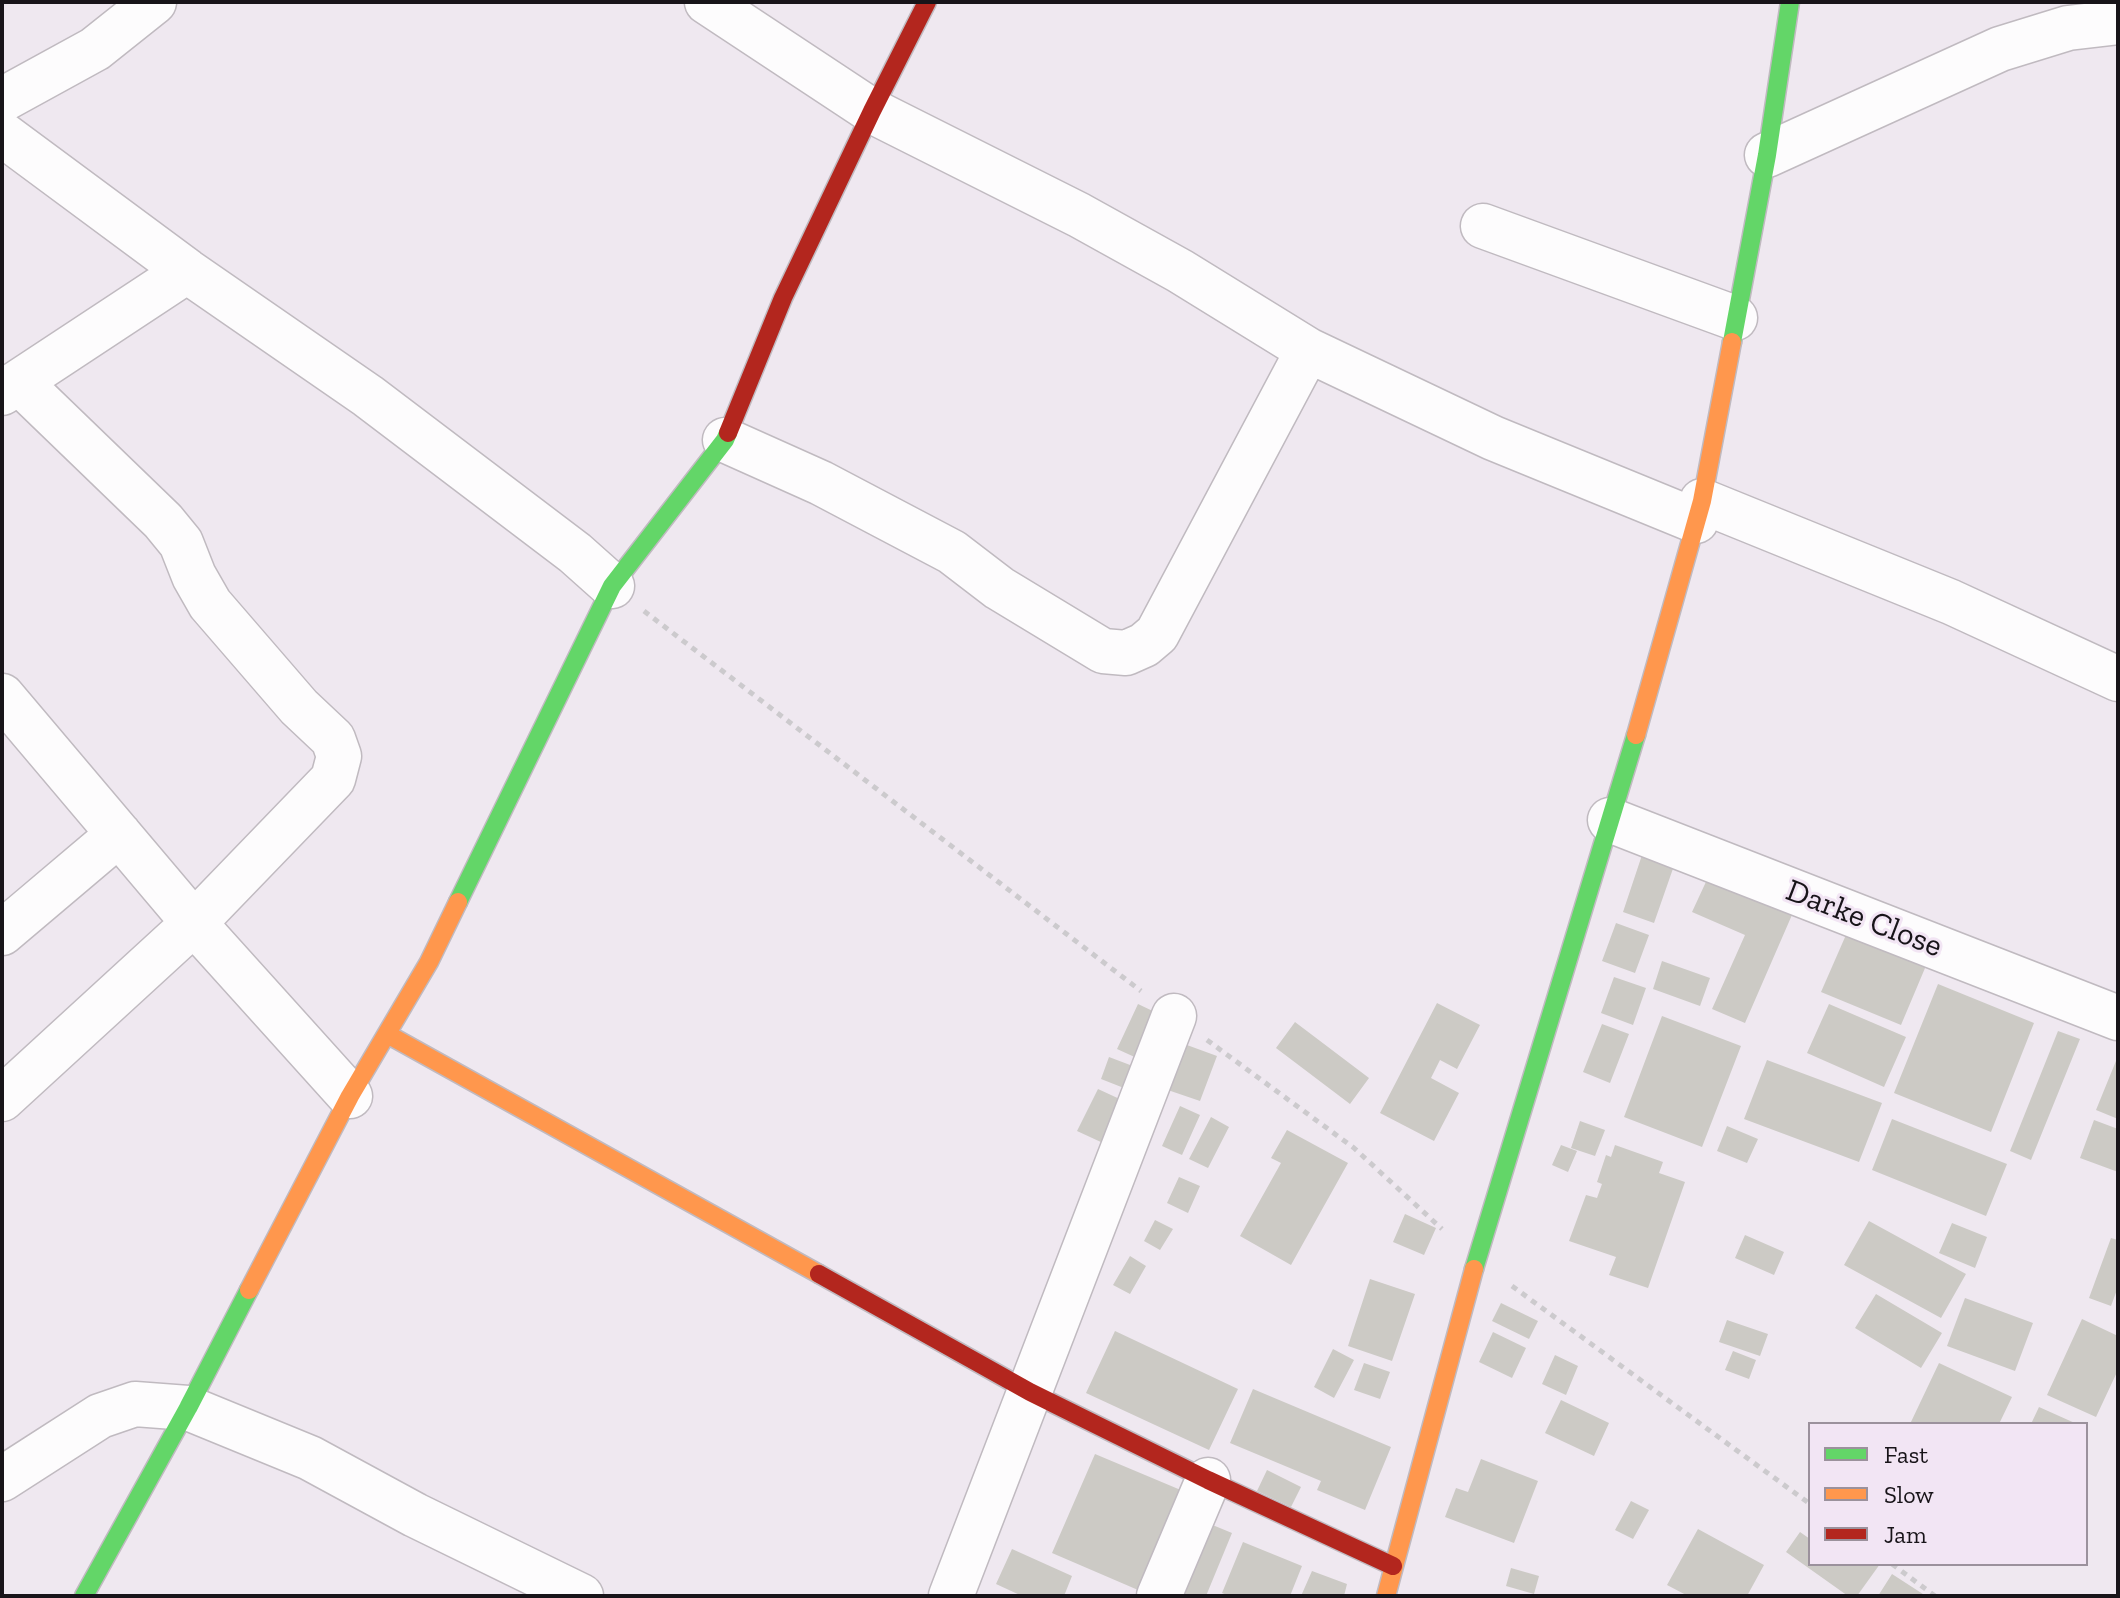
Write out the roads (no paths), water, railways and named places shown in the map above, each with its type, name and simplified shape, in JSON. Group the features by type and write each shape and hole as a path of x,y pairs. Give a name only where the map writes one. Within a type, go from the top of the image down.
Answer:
{"street":[{"path":"2,100 95,49 154,2"},
{"path":"707,2 872,111 1079,215 1180,271 1308,350 1493,438 1937,596 2118,679"},
{"path":"84,1596 188,1408 350,1096 429,962 612,586 725,440 783,298 927,2"},
{"path":"1386,1596 1476,1260 1610,820 1699,511 1767,155 1790,2"},
{"path":"1767,155 2000,49 2068,28 2118,22"},
{"path":"2,134 187,271 368,396 575,553 612,586"},
{"path":"1483,226 1735,318"},
{"path":"2,1099 194,923 333,779 339,756 333,739 299,707 210,604 194,576 181,543 163,521 10,388 187,271"},
{"path":"725,440 821,483 952,552 999,588 1103,651 1126,653 1144,645 1157,634 1308,350"},
{"path":"2,696 194,923 350,1096"},
{"name":"Darke Close","path":"1610,820 2118,1018"},
{"path":"2,933 119,834"},
{"path":"951,1596 1174,1016"},
{"path":"387,1034 1030,1392 1208,1480 1393,1566"},
{"path":"2,1479 100,1416 135,1404 188,1408 310,1458 415,1515 581,1596"},
{"path":"1159,1596 1208,1480"}]}
